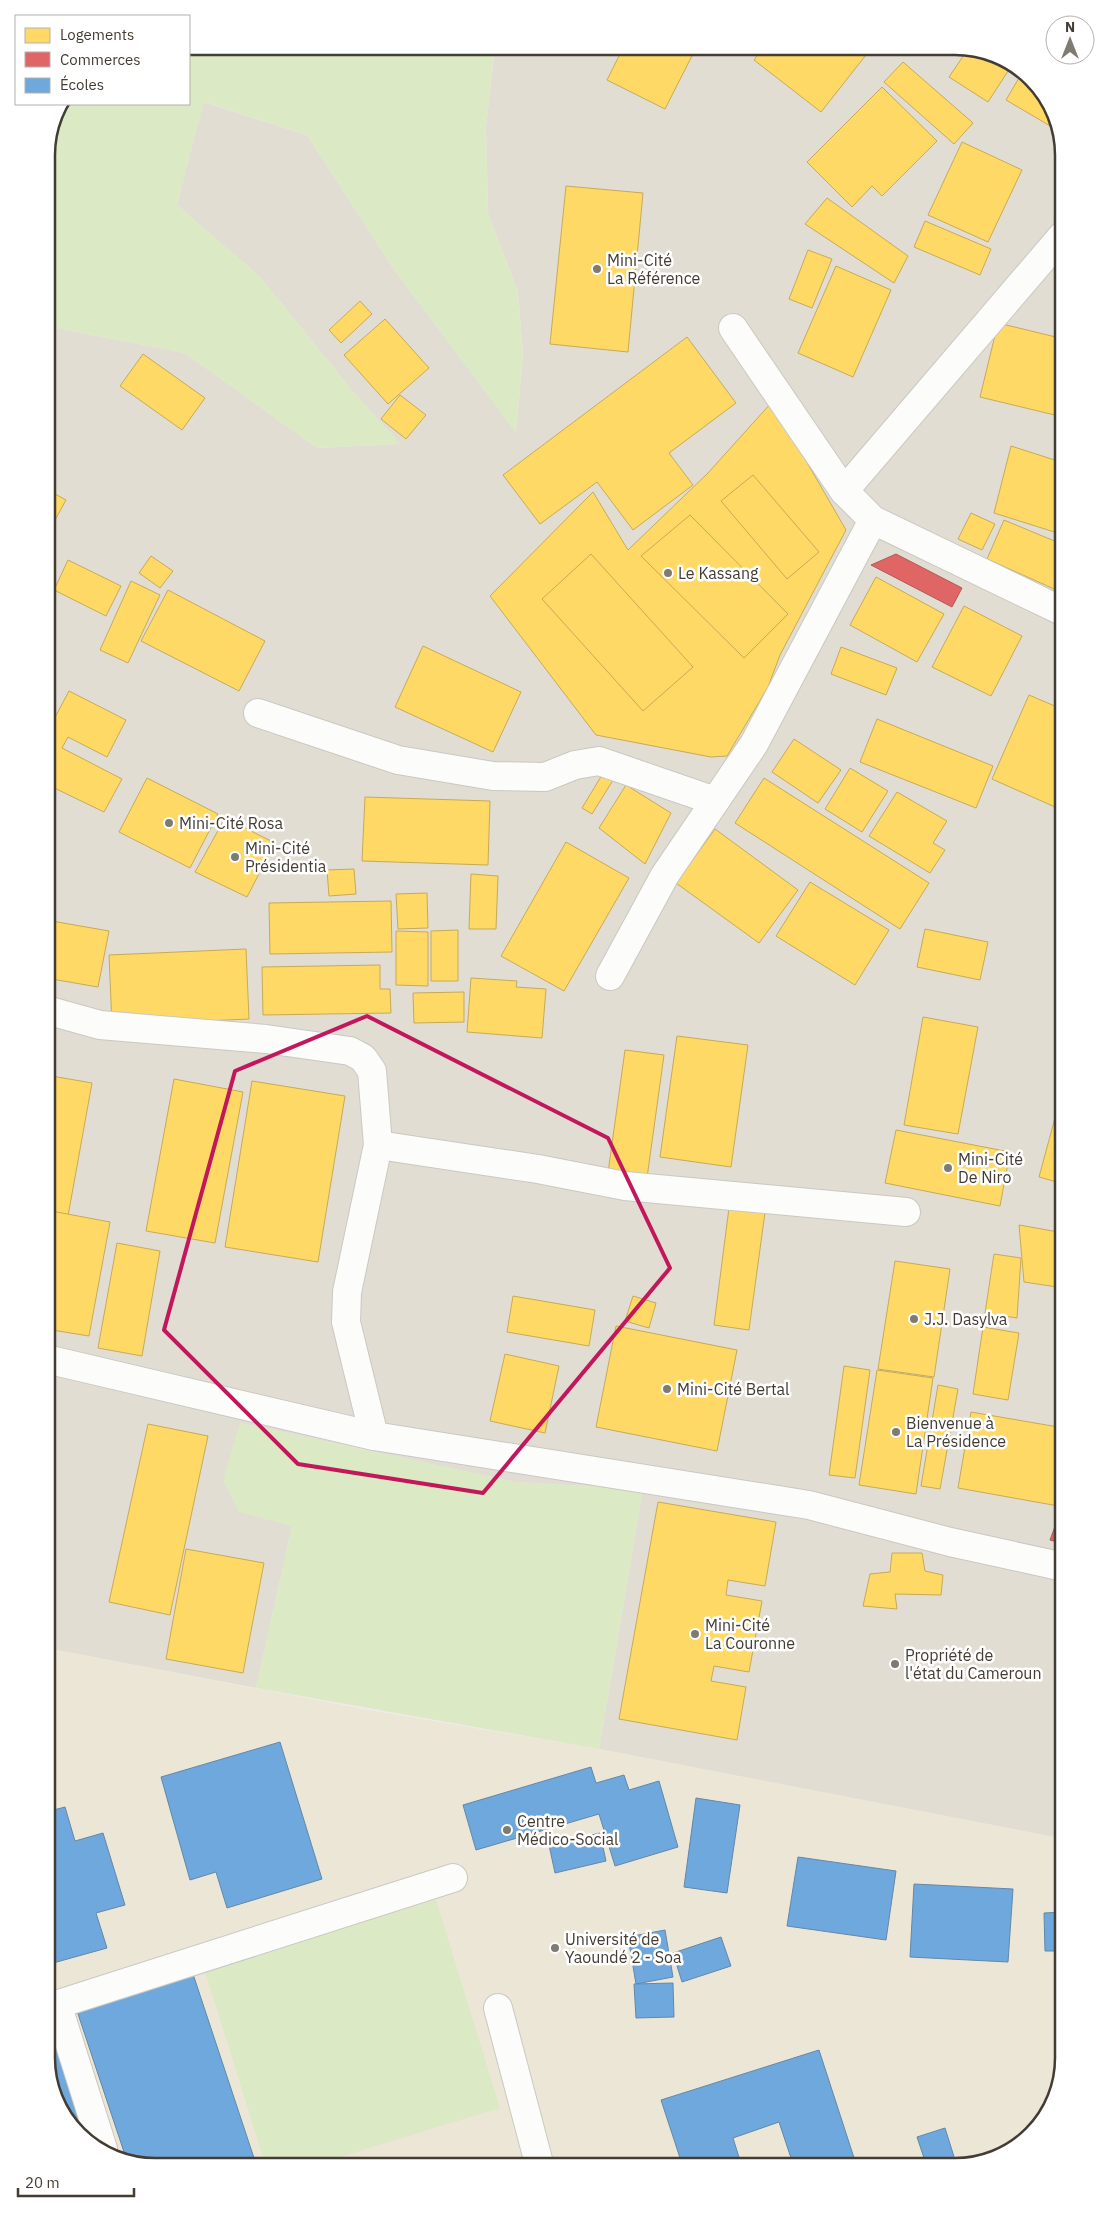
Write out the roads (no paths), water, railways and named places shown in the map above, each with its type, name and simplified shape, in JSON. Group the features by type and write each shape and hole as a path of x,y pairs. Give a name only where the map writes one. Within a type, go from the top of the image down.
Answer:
{"street":[{"path":"844,491 1055,244"},
{"path":"733,328 844,491 873,520 1055,608"},
{"path":"610,976 665,875 754,744 873,520"},
{"path":"258,713 398,760 493,776 546,777 575,765 599,761 715,801"},
{"path":"55,1012 100,1025 266,1039 350,1051 363,1058 372,1070 378,1145 347,1292 346,1322 374,1436"},
{"path":"378,1145 538,1169 624,1186 906,1212"},
{"path":"55,1361 374,1436 809,1506 950,1542 1055,1565"},
{"path":"55,2005 453,1878"},
{"path":"498,2008 538,2158"},
{"path":"55,2015 99,2140"}],"place":[{"name":"Mini-Cité La Référence","path":"597,269"},
{"name":"Le Kassang","path":"668,573"},
{"name":"Mini-Cité Rosa","path":"169,823"},
{"name":"Mini-Cité Présidentia","path":"235,857"},
{"name":"Mini-Cité De Niro","path":"948,1168"},
{"name":"J.J. Dasylva","path":"914,1319"},
{"name":"Mini-Cité Bertal","path":"667,1389"},
{"name":"Bienvenue à La Présidence","path":"896,1432"},
{"name":"Mini-Cité La Couronne","path":"695,1634"},
{"name":"Propriété de l'état du Cameroun","path":"895,1664"},
{"name":"Centre Médico-Social","path":"507,1830"},
{"name":"Université de Yaoundé 2 - Soa","path":"555,1948"}]}
